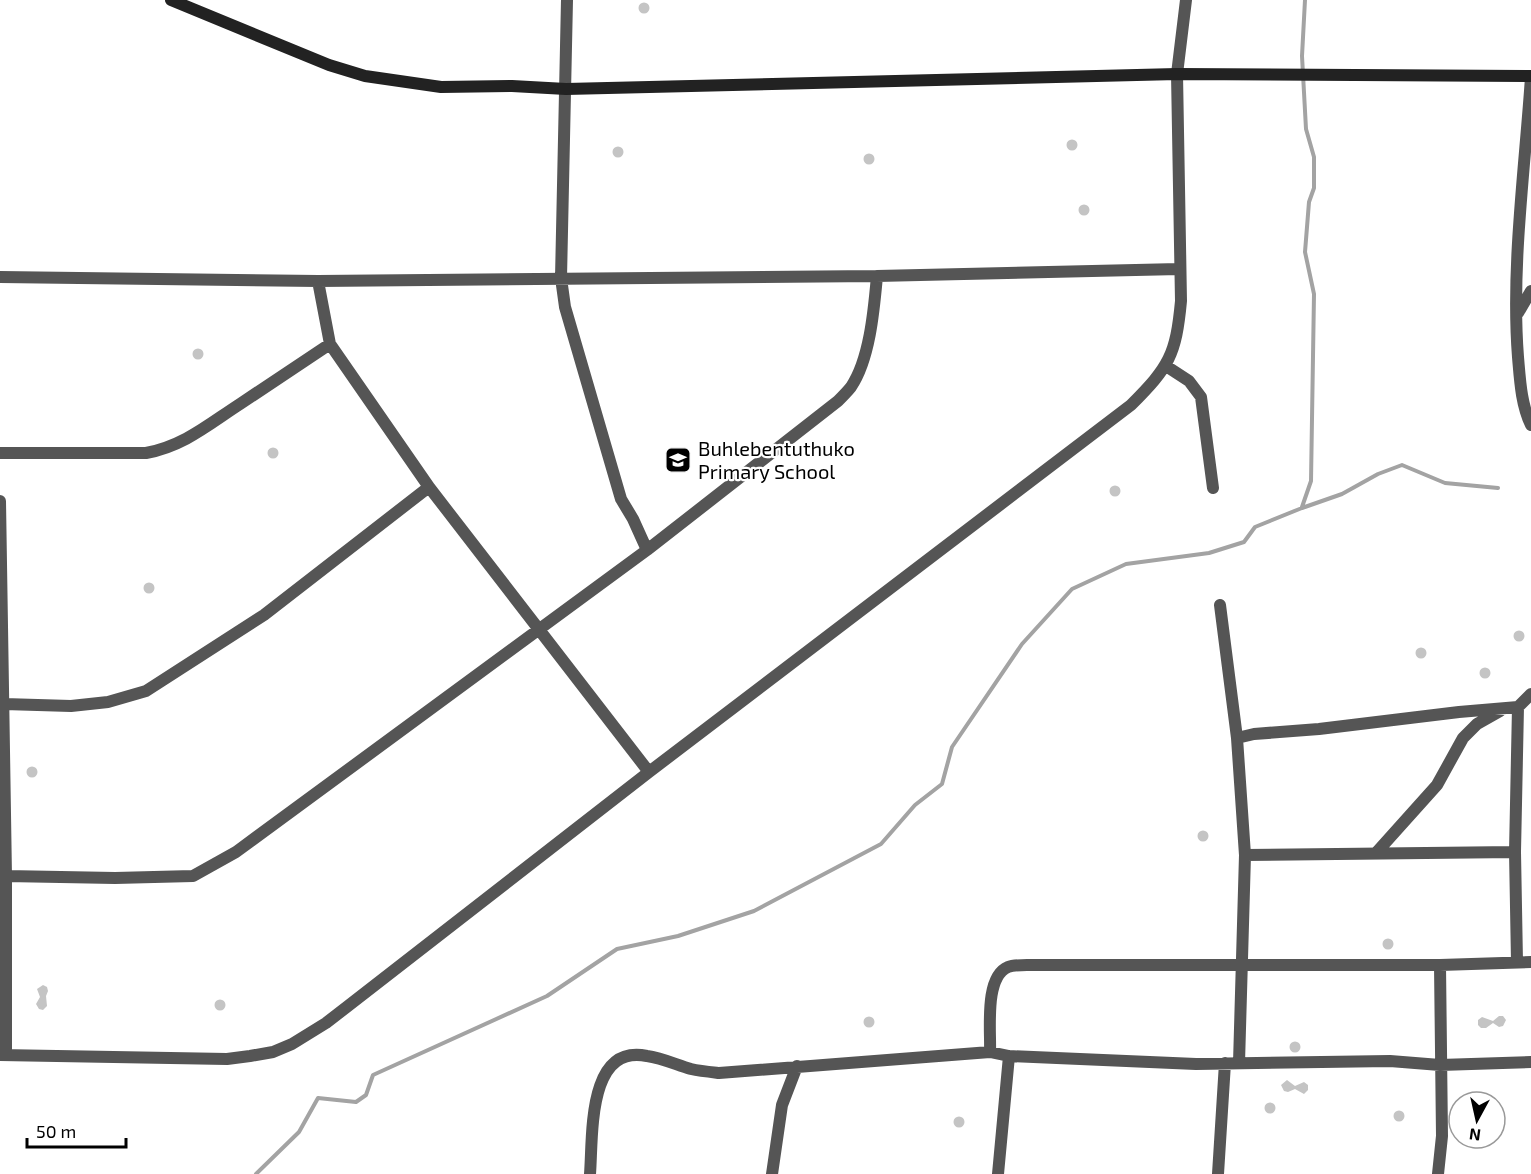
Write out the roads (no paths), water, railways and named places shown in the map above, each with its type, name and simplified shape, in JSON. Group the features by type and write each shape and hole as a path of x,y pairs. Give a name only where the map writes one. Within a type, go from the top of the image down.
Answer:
{"street":[{"path":"171,0 330,65 365,76 441,87 512,86 566,89 1177,74 1531,76 1515,318 1522,393 1525,410 1531,424"},
{"path":"567,0 561,278 565,307 621,499 633,519 646,550"},
{"path":"0,501 6,876 3,1054 228,1059 273,1052 326,1023 649,772 1108,423 1152,384 1166,366 1174,350 1181,301 1177,74 1186,0"},
{"path":"1519,244 1531,253"},
{"path":"0,277 318,281 877,276 1179,269"},
{"path":"6,876 114,878 193,876 236,852 538,631 838,401 850,388 860,370 875,298 877,276"},
{"path":"318,281 330,344 429,487 649,772"},
{"path":"1515,318 1531,291"},
{"path":"0,453 146,453 163,450 175,446 201,430 330,344"},
{"path":"1166,366 1189,381 1201,397 1213,488"},
{"path":"4,704 70,706 108,702 146,691 264,615 429,487"},
{"path":"1220,605 1237,738 1245,855 1239,1063"},
{"path":"1237,738 1254,734 1518,707 1531,694"},
{"path":"1517,963 1515,852 1518,707"},
{"path":"1376,853 1437,785 1463,738 1477,724 1504,709"},
{"path":"1245,855 1515,852"},
{"path":"990,1052 993,983 998,975 1008,967 1027,964 1440,965 1531,962"},
{"path":"1438,1174 1442,1136 1440,965"},
{"path":"590,1174 594,1116 600,1083 608,1068 618,1058 628,1054 647,1055 694,1069 719,1073 990,1052 1008,1056 1176,1064 1390,1062 1440,1065 1531,1062"},
{"path":"998,1174 1008,1056"},
{"path":"1218,1174 1225,1063"},
{"path":"772,1174 782,1105 797,1066"}],"waterway":[{"path":"1302,507 1311,481 1314,294 1305,252 1309,202 1314,188 1314,157 1306,129 1302,56 1305,0"},
{"path":"256,1174 299,1132 318,1098 356,1102 366,1095 373,1075 547,996 617,949 678,936 754,911 881,844 915,805 942,784 952,747 1022,644 1072,589 1126,564 1209,553 1244,542 1255,527 1342,494 1378,474 1402,465 1445,483 1498,488"}],"place":[{"name":"Buhlebentuthuko Primary School","path":"678,460"}]}
